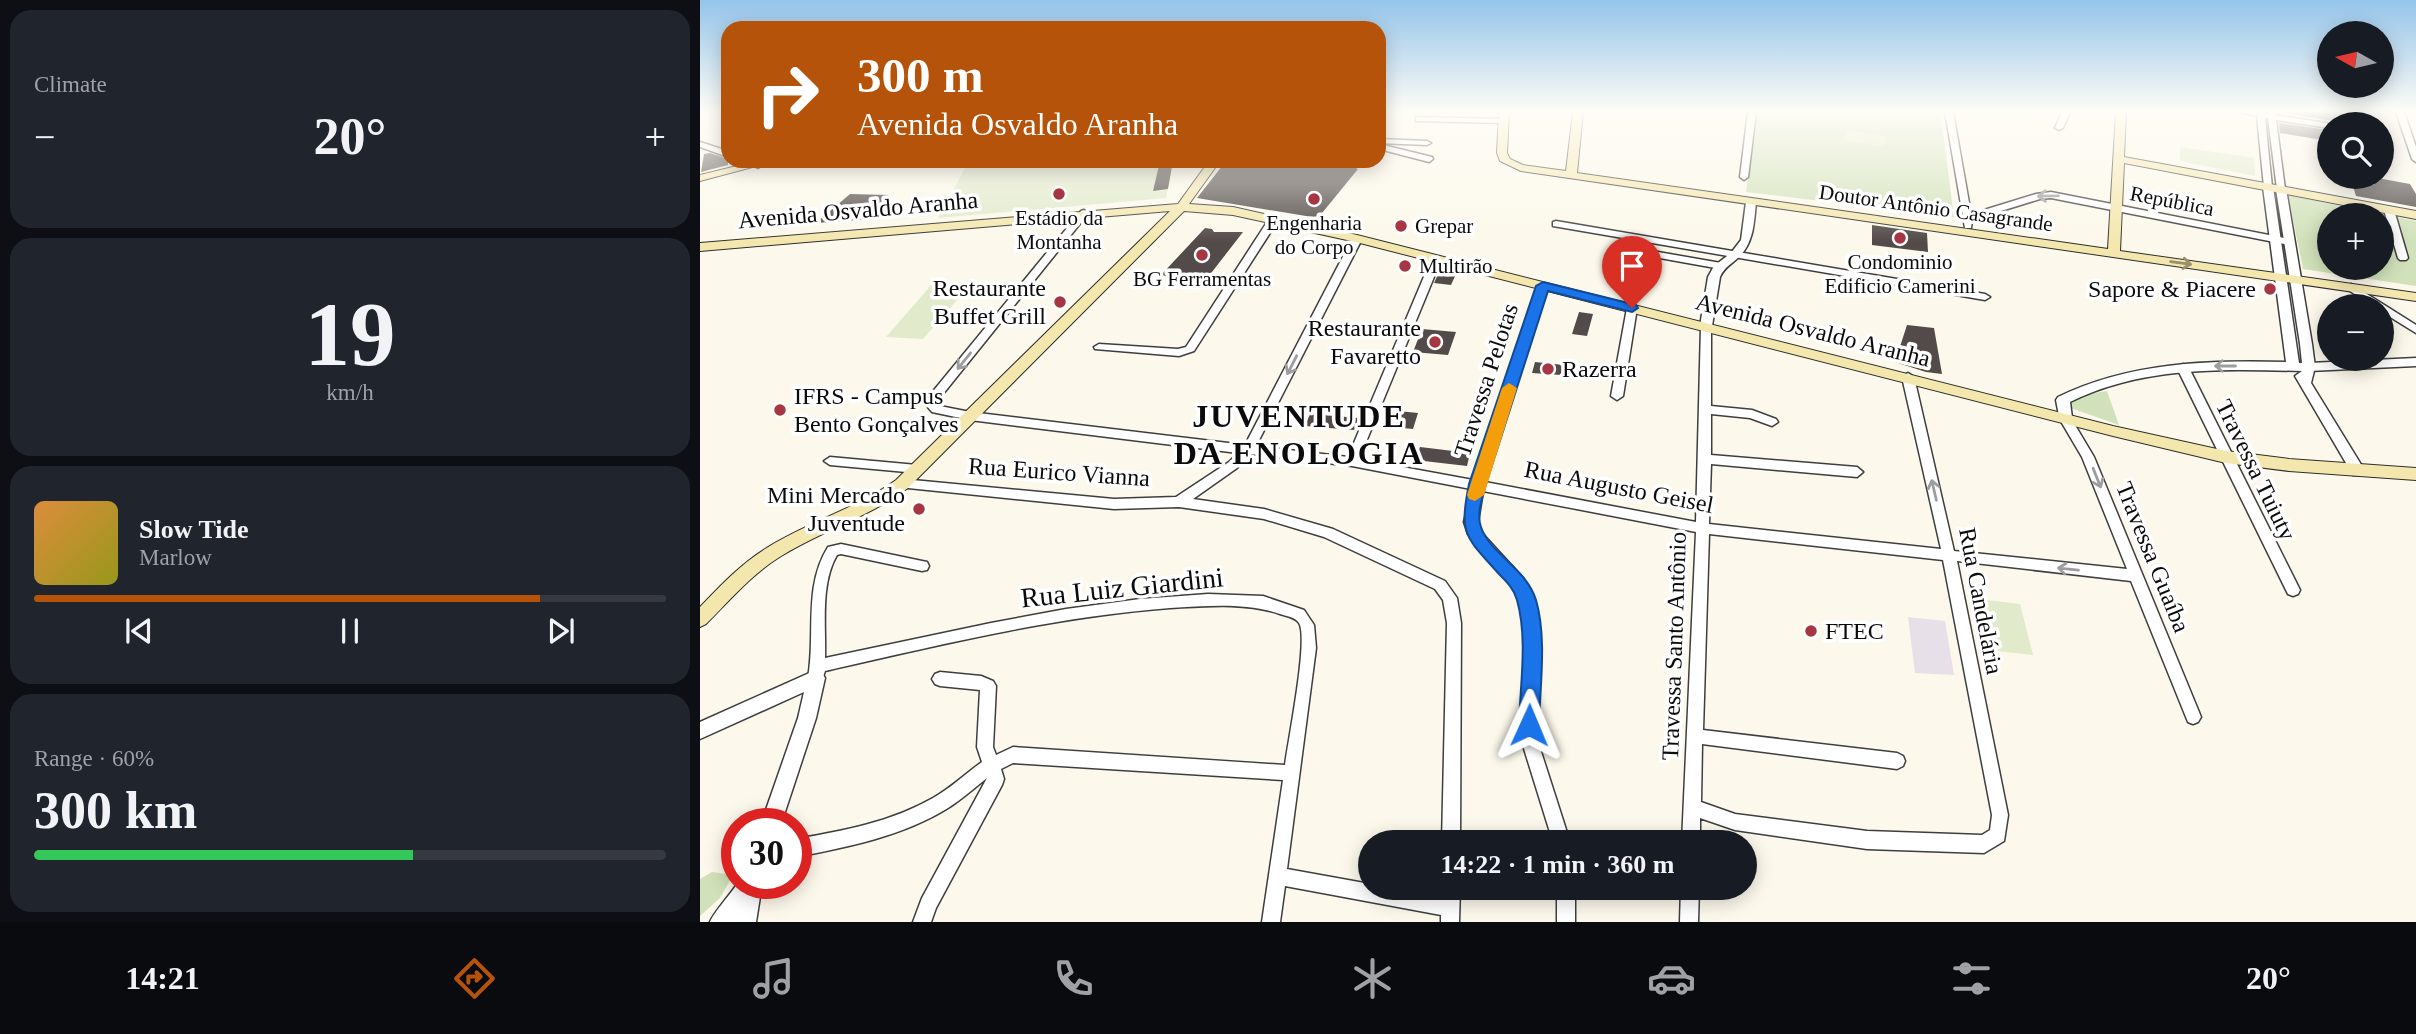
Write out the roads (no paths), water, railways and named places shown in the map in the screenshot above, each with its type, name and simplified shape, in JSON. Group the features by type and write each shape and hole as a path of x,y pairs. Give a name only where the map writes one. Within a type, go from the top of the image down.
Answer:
{"main road":[{"name":"Doutor Antônio Casagrande","path":"1503,155 1505,161 1521,167 1571,175 2416,296"},
{"path":"1571,175 1573,155"},
{"path":"2113,253 2118,155"},
{"path":"2118,159 2353,203"},
{"path":"700,178 735,168"},
{"path":"700,619 761,560 795,540 879,501 902,484 1181,207 1210,168"},
{"name":"Avenida Osvaldo Aranha","path":"700,247 1084,213 1181,207 1233,211 1357,239 2226,457 2358,471 2416,474"},
{"path":"2394,211 2416,215"}],"street":[{"path":"1416,155 1429,159"},
{"path":"1744,177 1747,155"},
{"path":"1956,155 1969,233"},
{"path":"2264,155 2278,276 2293,367"},
{"path":"2277,155 2307,374 2358,471"},
{"name":"República","path":"1967,218 2039,196 2064,197 2289,242"},
{"path":"1706,326 1714,277 1721,265 1736,255 1746,240 1751,202"},
{"name":"Rua Augusto Geisel","path":"1084,213 934,398 932,405 936,409 970,416 1352,462 1703,528 2136,576"},
{"path":"2272,214 2286,217"},
{"path":"1099,347 1179,353 1190,349 1274,219"},
{"path":"1556,223 1985,297"},
{"path":"2394,227 2403,258"},
{"path":"1179,502 1233,466 1249,449 1357,239"},
{"path":"1618,248 1721,265"},
{"path":"1352,462 1436,260"},
{"name":"Travessa Pelotas","path":"1543,286 1478,484 1471,516 1472,528 1486,548 1518,582 1527,601 1531,637 1529,739 1558,830"},
{"path":"2351,287 2362,294"},
{"path":"1617,396 1632,308"},
{"path":"2394,316 2416,330"},
{"name":"Travessa Santo Antônio","path":"1691,830 1703,528 1706,326"},
{"path":"2065,418 2063,400 2081,389 2183,368 2293,367 2307,374 2416,362"},
{"name":"Travessa Tuiuty","path":"2183,368 2293,590"},
{"name":"Rua Candelária","path":"1909,377 1949,556 2000,815 1998,835"},
{"path":"1706,410 1752,414 1772,422"},
{"name":"Travessa Guaíba","path":"2065,418 2088,457 2193,717"},
{"path":"1705,459 1857,472"},
{"path":"830,461 917,469"},
{"name":"Rua Eurico Vianna","path":"902,484 1114,504 1179,502 1264,514 1304,524 1362,547 1432,580 1446,590 1454,624 1451,830"},
{"path":"776,808 807,718 817,672 821,580 833,551 841,549 922,566"},
{"name":"Rua Luiz Giardini","path":"817,672 968,633 1143,605 1222,599 1273,604 1302,615 1309,635 1293,773 1271,922"},
{"path":"700,731 817,672"},
{"path":"922,922 928,904 996,779 985,747 988,686 940,679"},
{"path":"1695,736 1897,761"},
{"path":"812,845 841,839 919,815 942,802 990,765 1007,757 1020,755 1293,773"},
{"path":"1692,807 1735,822 1867,840 1984,844 1998,835"},
{"path":"1278,876 1451,915"},
{"path":"720,922 740,899"},
{"path":"746,922 748,899"},
{"path":"1566,900 1566,922"},
{"path":"1689,922 1690,900"}],"place":[{"name":"Estádio da Montanha","path":"1059,194"},
{"name":"Engenharia do Corpo","path":"1314,199"},
{"name":"Grepar","path":"1401,226"},
{"name":"Condominio Edificio Camerini","path":"1900,238"},
{"name":"BG Ferramentas","path":"1202,255"},
{"name":"Multirão","path":"1405,266"},
{"name":"Sapore & Piacere","path":"2270,289"},
{"name":"Restaurante Buffet Grill","path":"1060,302"},
{"name":"Restaurante Favaretto","path":"1435,342"},
{"name":"Razerra","path":"1548,369"},
{"name":"IFRS - Campus Bento Gonçalves","path":"780,410"},
{"name":"Mini Mercado Juventude","path":"919,509"},
{"name":"FTEC","path":"1811,631"}],"district":[{"name":"JUVENTUDE DA ENOLOGIA","path":"1299,434"}]}
